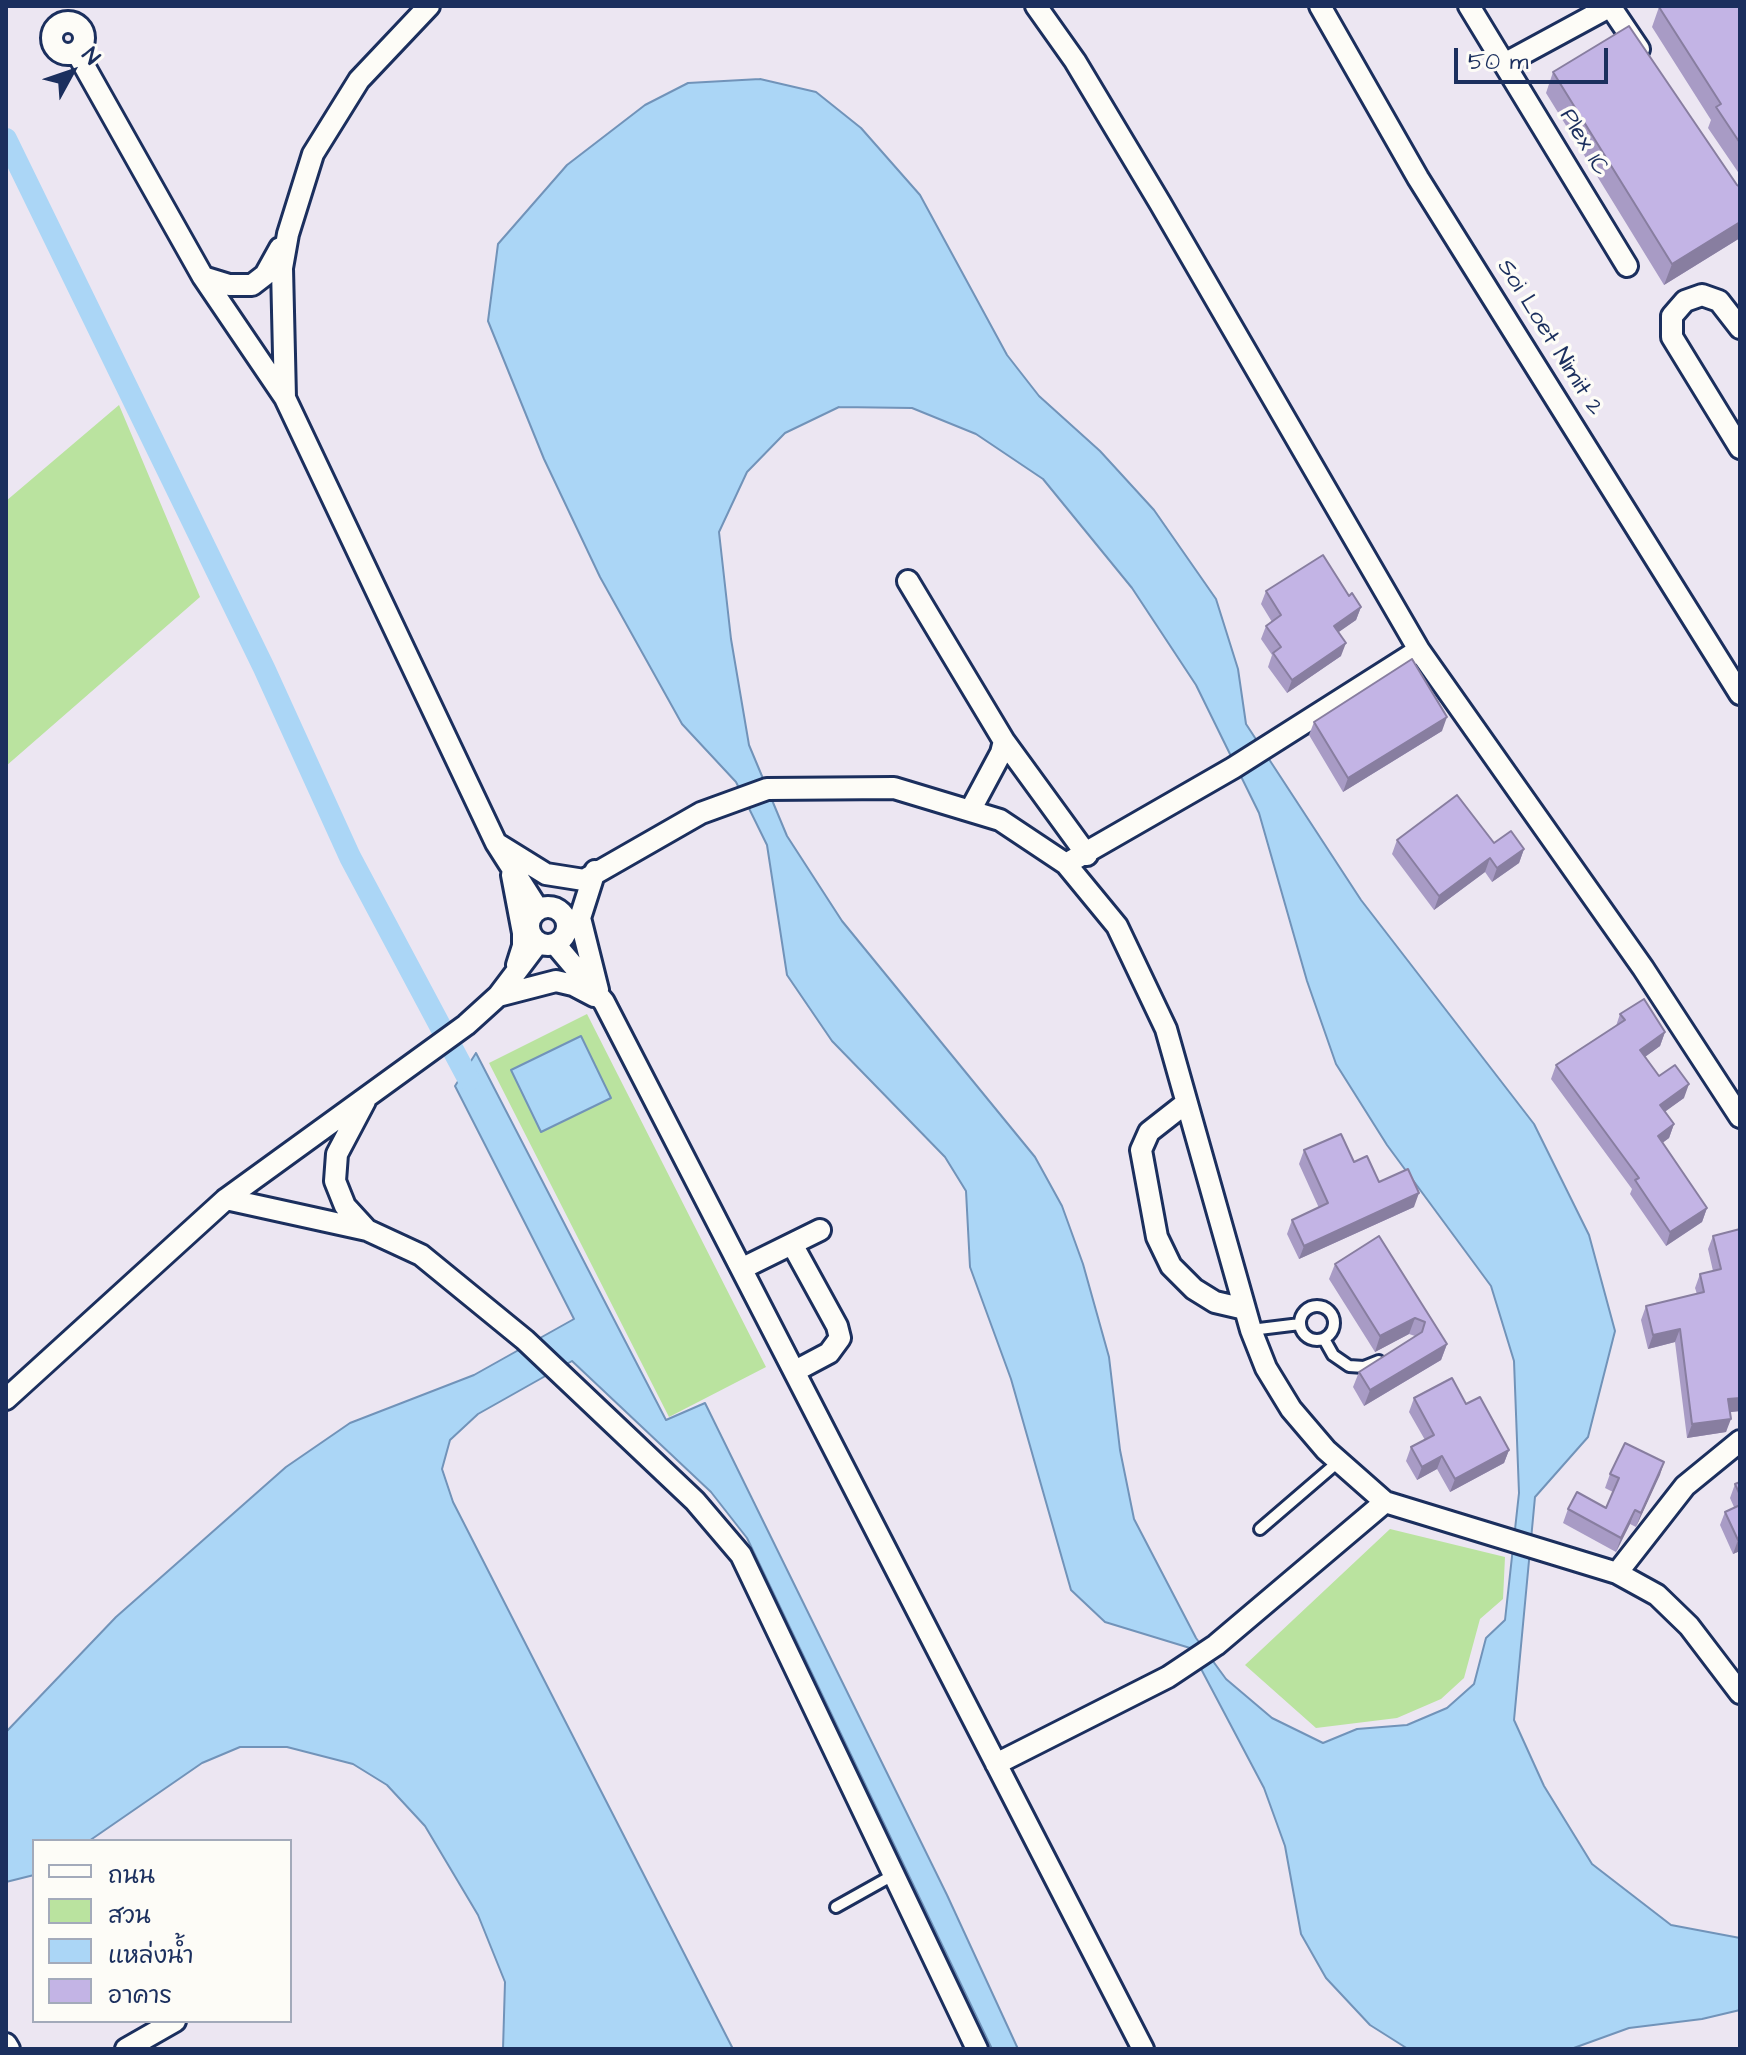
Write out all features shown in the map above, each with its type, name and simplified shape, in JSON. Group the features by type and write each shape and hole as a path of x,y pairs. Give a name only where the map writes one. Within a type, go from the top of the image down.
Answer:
{"street":[{"path":"285,398 282,268 288,234 313,154 351,92 429,6"},
{"path":"1036,6 1075,61 1160,203 1419,650 1643,968 1740,1117"},
{"name":"Soi Loet Nimit 2","path":"1320,6 1418,178 1740,694"},
{"name":"Plex 1C","path":"1469,6 1627,266"},
{"path":"1504,64 1610,6 1653,70"},
{"path":"6,1399 226,1199 466,1025 546,944 566,929 562,913 547,909 496,843 285,398 203,277 77,53"},
{"path":"203,277 229,285 252,285 265,275 288,234"},
{"path":"1740,328 1719,301 1702,295 1685,301 1672,316 1672,337 1740,448"},
{"path":"908,581 1004,741 1087,855"},
{"path":"1066,864 1087,855 1233,768 1419,650"},
{"path":"971,809 1004,741"},
{"path":"602,999 529,931 529,923 589,875 701,813 755,792 777,789 894,788 1000,820 1066,864 1117,926 1142,973 1166,1029 1251,1330 1266,1368 1291,1409 1338,1462 1385,1502 1617,1573 1657,1595 1689,1626 1740,1693"},
{"path":"496,843 546,874 589,875"},
{"path":"502,991 523,946 510,865"},
{"path":"589,875 580,918 602,999 797,1370 1143,2049"},
{"path":"502,991 556,981 573,985 602,999"},
{"path":"367,1098 337,1154 335,1181 345,1206 367,1230"},
{"path":"1186,1103 1149,1132 1141,1150 1157,1237 1171,1266 1194,1289 1215,1302 1245,1309"},
{"path":"226,1199 367,1230 421,1255 525,1340 695,1501 741,1555 977,2049"},
{"path":"743,1268 820,1230"},
{"path":"792,1244 837,1326 840,1338 829,1353 797,1370"},
{"path":"1617,1573 1685,1486 1740,1441"},
{"path":"996,1764 1168,1677 1216,1645 1385,1502"},
{"path":"126,2049 172,2023"},
{"path":"6,2044 9,2049"}],"lane":[{"path":"1311,1306 1328,1309 1334,1325 1324,1339 1306,1336 1300,1324 1303,1312 1311,1306"},
{"path":"1251,1330 1300,1324"},
{"path":"1324,1339 1333,1355 1349,1366 1364,1367 1389,1355"},
{"path":"1260,1529 1338,1462"},
{"path":"836,1907 895,1874"}],"green space":[{"path":"119,405 200,597 6,766 6,501"},
{"path":"587,1014 766,1367 669,1417 489,1063"},
{"path":"1390,1529 1505,1557 1503,1599 1480,1619 1464,1678 1441,1699 1397,1718 1316,1728 1245,1665"}],"water":[{"path":"760,79 816,92 861,128 920,195 1007,355 1039,396 1100,451 1154,510 1216,599 1238,669 1246,724 1361,900 1534,1124 1589,1235 1615,1331 1588,1437 1535,1497 1514,1720 1544,1786 1592,1864 1671,1925 1740,1938 1740,2010 1702,2019 1629,2028 1571,2049 1408,2049 1370,2025 1326,1978 1301,1934 1285,1846 1264,1788 1190,1648 1105,1622 1071,1590 1011,1379 970,1267 966,1191 945,1157 832,1041 787,975 767,845 736,782 682,724 600,577 544,459 488,321 498,244 567,165 645,105 688,83","holes":["839,407 912,408 976,434 1043,479 1132,588 1196,685 1259,813 1307,981 1336,1064 1387,1145 1491,1286 1514,1361 1519,1493 1505,1620 1486,1638 1474,1684 1447,1708 1407,1725 1357,1729 1323,1743 1272,1718 1226,1679 1196,1638 1134,1519 1120,1450 1109,1357 1083,1264 1062,1206 1035,1157 842,921 787,836 749,745 731,639 719,532 747,472 785,433"]},
{"path":"581,1036 611,1098 541,1132 511,1070"},
{"path":"476,1053 666,1420 705,1403 947,1895 1018,2049 992,2049 747,1538 711,1492 572,1361 478,1414 450,1440 442,1469 453,1502 733,2049 503,2049 505,1982 478,1915 425,1826 387,1785 353,1764 287,1747 240,1747 202,1763 92,1839 32,1839 32,1876 6,1882 6,1732 116,1617 286,1467 350,1423 474,1375 574,1319 455,1086"}],"building":[{"path":"1661,6 1740,6 1740,143 1716,107 1721,104"},
{"path":"1629,26 1740,187 1740,222 1672,264 1553,72"},
{"path":"1323,555 1349,596 1352,593 1361,607 1334,626 1346,643 1292,680 1273,653 1281,647 1266,626 1281,615 1266,591"},
{"path":"1412,659 1447,717 1348,778 1314,722"},
{"path":"1457,795 1494,843 1511,831 1524,849 1497,868 1490,858 1439,896 1397,840"},
{"path":"1644,999 1665,1032 1640,1050 1659,1076 1675,1065 1689,1084 1660,1105 1674,1124 1658,1136 1707,1208 1670,1232 1635,1180 1639,1178 1556,1065 1625,1020 1620,1014"},
{"path":"1341,1134 1354,1162 1367,1156 1379,1182 1408,1169 1419,1193 1304,1246 1292,1220 1328,1203 1304,1150"},
{"path":"1740,1229 1740,1398 1728,1399 1731,1419 1692,1424 1680,1329 1653,1335 1646,1306 1704,1292 1700,1274 1721,1269 1713,1236"},
{"path":"1379,1236 1447,1344 1370,1390 1359,1372 1422,1332 1425,1322 1415,1318 1380,1336 1335,1264"},
{"path":"1452,1378 1466,1404 1480,1397 1509,1450 1455,1479 1442,1456 1422,1467 1411,1447 1434,1435 1414,1398"},
{"path":"1625,1443 1664,1462 1641,1513 1635,1510 1621,1538 1568,1509 1577,1492 1606,1508 1619,1478 1610,1474"},
{"path":"1740,1505 1740,1540 1738,1540 1725,1512"}],"waterway":[{"path":"6,139 264,668 350,857 469,1080"}]}
